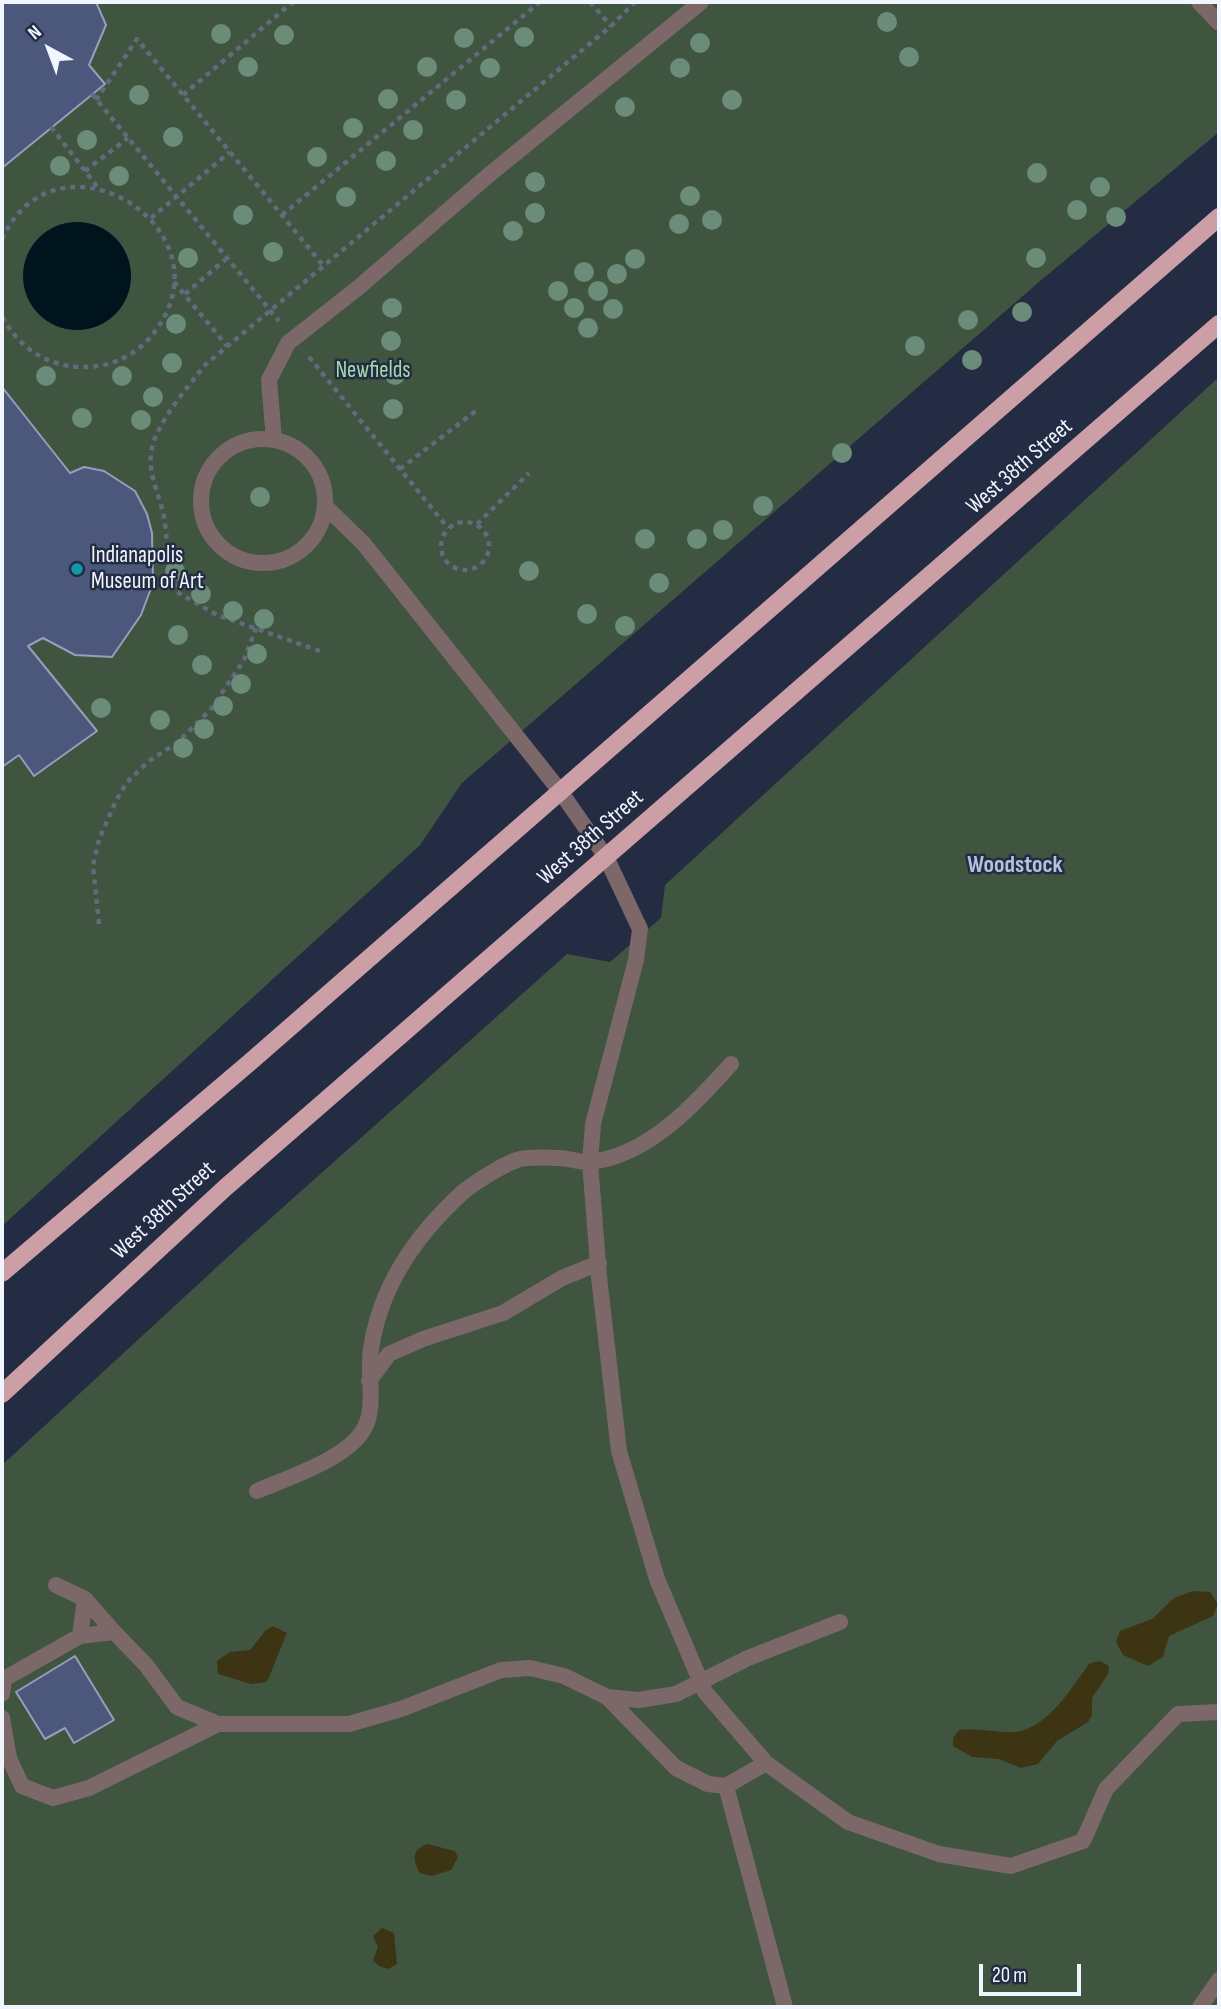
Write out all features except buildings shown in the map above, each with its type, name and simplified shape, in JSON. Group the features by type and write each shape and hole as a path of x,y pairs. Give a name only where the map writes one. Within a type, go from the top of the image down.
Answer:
{"main road":[{"path":"2,1273 239,1072 1219,218"},
{"name":"West 38th Street","path":"2,1394 226,1187 1219,324"}],"lane":[{"path":"274,440 269,380 288,343 490,173 701,2"},
{"path":"1199,2 1219,23"},
{"path":"252,439 274,440 295,446 315,466 324,486 326,508 320,530 306,548 282,562 261,565 239,560 221,548 208,531 200,500 204,479 215,461 237,444 252,439"},
{"path":"326,508 364,544 560,791 606,857 640,929 636,960 593,1124 590,1162 620,1451 657,1579 705,1692 766,1763 848,1822 939,1854 1011,1866 1083,1841 1106,1789 1178,1714 1219,1712"},
{"path":"257,1491 319,1464 346,1447 364,1429 370,1408 371,1349 378,1314 394,1272 420,1238 464,1191 517,1159 561,1158 590,1162 631,1149 675,1121 731,1064"},
{"path":"369,1381 389,1354 423,1339 503,1313 562,1278 599,1263"},
{"path":"56,1585 85,1599 146,1665 177,1707 218,1724 349,1724 401,1709 501,1670 530,1668 564,1676 607,1697 676,1768 708,1784 726,1786 766,1763"},
{"path":"80,1636 85,1599"},
{"path":"607,1697 639,1700 676,1694 700,1680 840,1622"},
{"path":"2,1694 4,1679 80,1636 114,1632"},
{"path":"2,1718 9,1758 22,1786 53,1798 89,1788 218,1724"},
{"path":"726,1786 785,2007"},
{"path":"1200,2007 1219,1980"}],"path":[{"path":"183,95 292,2"},
{"path":"282,215 540,2"},
{"path":"590,2 611,26"},
{"path":"96,100 137,39 322,264"},
{"path":"92,94 448,528"},
{"path":"51,127 99,188"},
{"path":"85,171 128,138"},
{"path":"151,218 230,152"},
{"path":"2,239 21,212 44,196 71,188 99,188 133,202 151,218 166,241 173,281 167,310 152,335 129,355 101,365 72,367 43,359 20,342 2,316"},
{"path":"185,294 227,258"},
{"path":"173,281 227,346"},
{"path":"400,469 477,410"},
{"path":"477,524 529,473"},
{"path":"458,522 477,524 488,536 490,547 486,559 477,567 454,569 445,561 440,550 441,538 448,528 458,522"},
{"path":"99,924 93,866 99,839 116,801 127,782 149,761 178,742 211,709 244,660 256,628"}],"green space":[{"name":"Newfields","path":"2,2 1219,2 1219,132 1039,282 462,783 420,845 2,1226"},
{"path":"1219,377 1219,2007 2,2007 2,1465 243,1243 567,954 610,962 661,918 665,885"}],"sand":[{"path":"1193,1591 1210,1592 1218,1604 1213,1616 1169,1636 1163,1657 1148,1666 1123,1655 1116,1642 1120,1631 1152,1619 1174,1598"},
{"path":"273,1626 287,1633 267,1682 251,1684 218,1674 217,1661 230,1652 250,1650 266,1630"},
{"path":"1100,1661 1109,1666 1108,1674 1092,1698 1092,1716 1088,1722 1057,1741 1038,1764 1021,1768 999,1759 972,1757 953,1746 953,1738 959,1730 1015,1732 1038,1723 1058,1705 1090,1663"},
{"path":"427,1844 455,1851 458,1857 451,1870 432,1876 420,1873 415,1856 418,1849"},
{"path":"382,1928 394,1933 397,1964 388,1969 373,1960 378,1947 373,1936"}],"water":[{"path":"77,222 98,226 115,238 127,255 131,276 127,297 115,314 98,326 77,330 56,326 39,314 27,297 23,276 27,255 39,238 56,226"}],"place":[{"name":"Indianapolis Museum of Art","path":"77,569"}],"district":[{"name":"Woodstock","path":"1015,866"}]}
